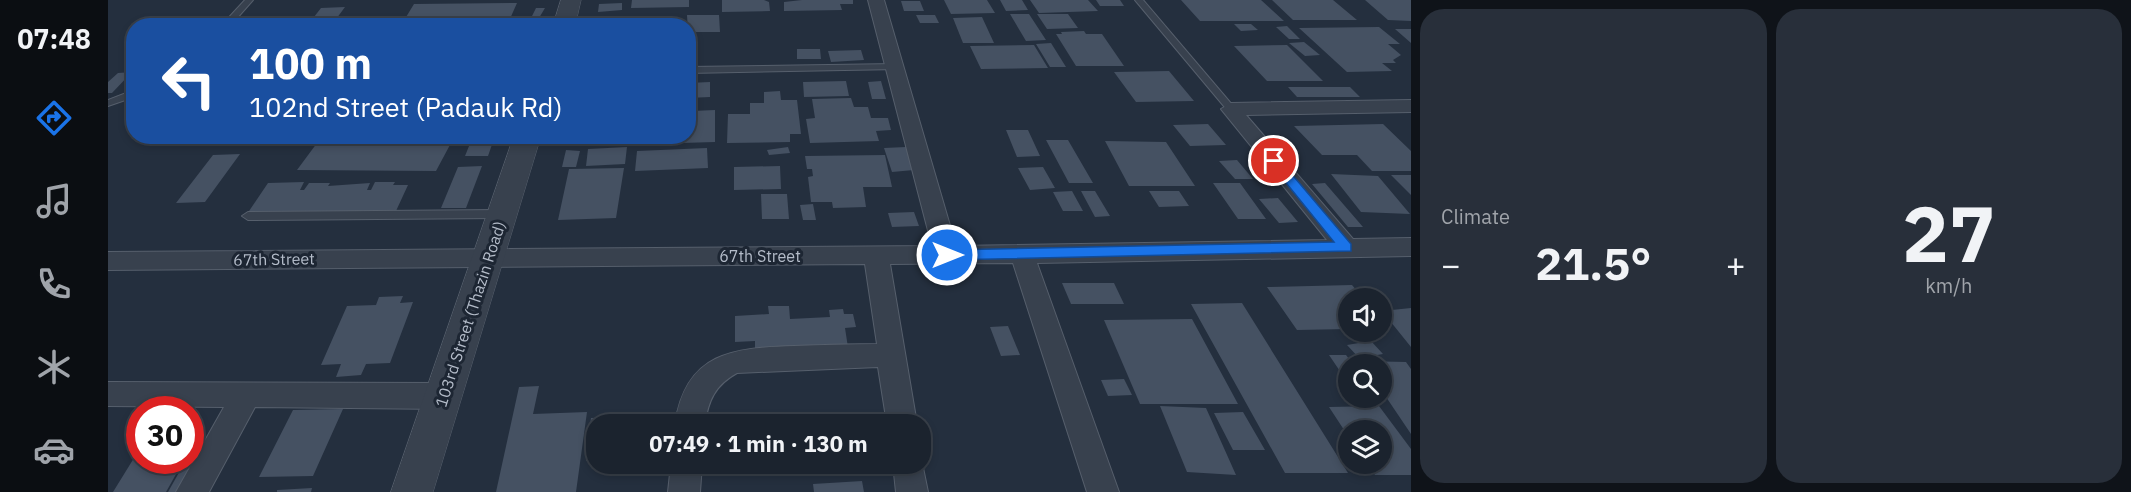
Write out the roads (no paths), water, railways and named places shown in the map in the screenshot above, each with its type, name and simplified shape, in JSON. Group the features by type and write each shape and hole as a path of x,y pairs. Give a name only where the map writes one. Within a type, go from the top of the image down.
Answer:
{"street":[{"path":"566,18 571,0"},
{"path":"876,0 947,255"},
{"path":"1231,109 1411,106"},
{"path":"1231,109 1346,247"},
{"name":"103rd Street (Thazin Road)","path":"412,492 525,144"},
{"name":"67th Street","path":"108,261 947,255 1411,247"},
{"path":"1022,254 1103,492"},
{"path":"876,255 901,414"},
{"path":"691,414 700,387 713,373 727,364 768,359 892,356"},
{"path":"108,394 444,396"},
{"path":"192,492 247,395"},
{"path":"684,492 686,474"},
{"path":"909,474 912,492"}],"lane":[{"path":"232,18 249,0"},
{"path":"1139,0 1231,109"},
{"path":"696,70 896,67"},
{"path":"108,103 126,96"},
{"path":"248,216 503,214"}]}
